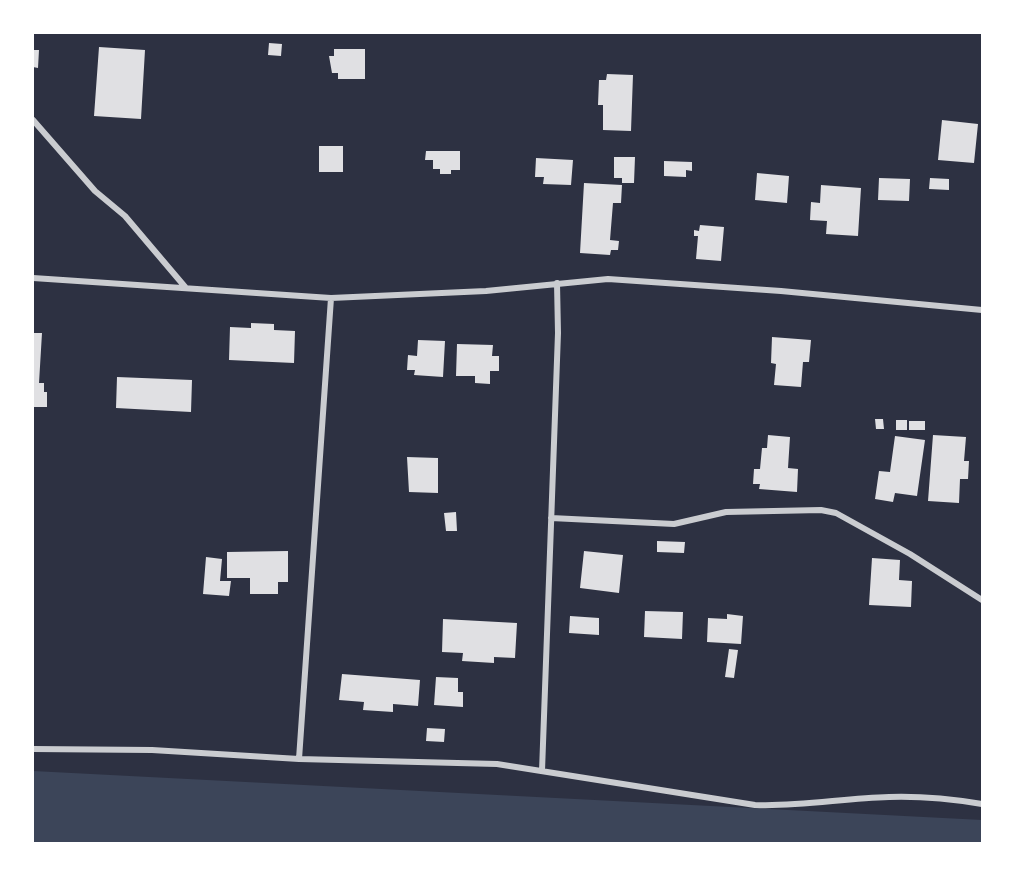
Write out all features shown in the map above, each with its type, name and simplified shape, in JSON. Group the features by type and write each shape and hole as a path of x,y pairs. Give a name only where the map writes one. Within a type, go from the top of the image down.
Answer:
{"street":[{"path":"33,120 95,191 125,216 186,288"},
{"path":"33,278 331,298 486,291 608,279 781,291 982,310"},
{"path":"542,771 558,333 557,284"},
{"path":"299,759 331,298"},
{"path":"551,518 674,524 726,512 821,510 836,513 910,554 982,600"},
{"path":"33,749 152,750 299,759 456,761 542,771 755,805 788,806 889,796 982,804"}],"shaded area":[{"path":"33,771 982,820 982,843 33,843"}],"building":[{"path":"269,43 282,44 281,56 268,55"},
{"path":"99,47 145,50 141,119 94,116"},
{"path":"334,49 365,49 365,79 338,79 338,73 332,73 329,56 334,56"},
{"path":"33,50 39,50 38,68 33,67"},
{"path":"607,74 633,75 631,131 603,130 603,105 598,105 599,80 606,80"},
{"path":"942,120 978,124 974,163 938,160"},
{"path":"319,146 343,146 343,172 319,172"},
{"path":"426,151 460,151 460,170 451,170 451,174 440,174 440,169 433,169 433,160 425,160"},
{"path":"614,157 635,157 634,183 622,183 622,178 614,178"},
{"path":"536,158 573,160 571,185 543,184 544,177 535,177"},
{"path":"664,161 692,162 692,171 686,170 686,177 664,176"},
{"path":"757,173 789,176 787,203 755,200"},
{"path":"879,178 910,179 909,201 878,200"},
{"path":"930,178 949,179 949,190 929,189"},
{"path":"584,183 622,185 621,203 613,203 610,240 619,241 618,250 611,250 610,255 580,253"},
{"path":"821,185 861,188 858,236 826,234 827,221 810,220 811,202 820,203"},
{"path":"700,225 724,227 721,261 696,259 698,236 694,236 694,230 699,231"},
{"path":"251,323 274,324 274,330 295,331 294,363 229,360 230,327 251,328"},
{"path":"33,333 42,333 39,383 44,383 44,392 47,392 47,407 33,407"},
{"path":"772,337 811,340 809,362 803,362 801,387 774,385 776,364 771,363"},
{"path":"418,340 445,341 443,377 414,375 415,370 407,370 408,355 417,356"},
{"path":"457,344 493,345 492,356 499,356 499,371 490,371 490,384 475,383 475,376 456,376"},
{"path":"117,377 192,380 191,412 116,408"},
{"path":"875,419 883,419 884,429 876,429"},
{"path":"896,420 907,420 907,430 896,430"},
{"path":"909,421 925,421 925,430 909,430"},
{"path":"768,435 790,437 788,468 798,469 797,492 759,489 760,484 753,484 754,469 760,469 762,448 767,448"},
{"path":"933,435 966,437 964,461 969,461 968,479 960,479 959,503 928,501"},
{"path":"895,436 925,440 917,496 895,493 893,502 875,499 879,471 890,472"},
{"path":"407,457 438,458 438,493 409,492"},
{"path":"456,512 457,531 446,531 444,513"},
{"path":"657,541 685,542 684,553 657,552"},
{"path":"288,551 288,582 278,582 278,594 250,594 250,578 227,578 227,552"},
{"path":"584,551 623,555 619,593 580,588"},
{"path":"206,557 222,559 220,581 231,581 229,596 203,594"},
{"path":"872,558 900,560 899,580 912,581 911,607 869,605"},
{"path":"645,611 683,612 682,639 644,637"},
{"path":"727,614 743,616 741,644 707,642 708,618 727,619"},
{"path":"570,616 599,618 599,635 569,633"},
{"path":"443,619 517,623 515,658 494,657 494,663 462,661 463,653 442,652"},
{"path":"729,649 738,650 734,678 725,677"},
{"path":"342,674 420,680 418,706 393,704 393,712 363,710 364,702 339,700"},
{"path":"436,677 458,678 458,692 463,692 463,707 434,705"},
{"path":"427,728 445,729 444,742 426,741"}]}
